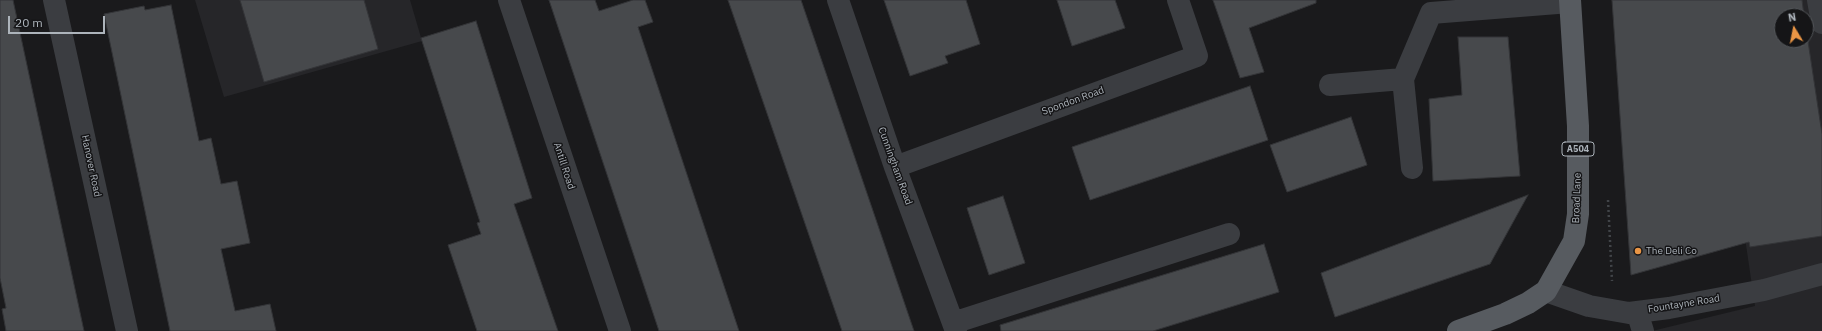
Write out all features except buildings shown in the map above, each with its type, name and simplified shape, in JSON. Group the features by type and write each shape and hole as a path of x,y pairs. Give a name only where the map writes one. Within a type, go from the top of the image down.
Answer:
{"main road":[{"name":"Broad Lane","path":"1458,331 1504,314 1528,303 1546,291 1574,241 1578,214 1578,126 1570,1"}],"street":[{"name":"Hanover Road","path":"54,0 127,331"},
{"name":"Antill Road","path":"509,0 620,331"},
{"name":"Cunningham Road","path":"838,0 895,167 955,327"},
{"name":"Spondon Road","path":"895,167 1197,56 1178,0"},
{"path":"1818,0 1822,23"},
{"path":"1412,168 1403,79 1430,6 1570,1"},
{"path":"1330,85 1403,79"},
{"path":"955,327 1229,234"},
{"name":"Fountayne Road","path":"1546,291 1599,308 1629,313 1640,321 1669,308 1764,290 1822,274"}],"shaded area":[{"path":"195,0 410,0 422,41 224,97"},
{"path":"1710,0 1822,0 1822,331 1652,331 1755,306"}],"place":[{"name":"The Deli Co","path":"1638,251"}]}
